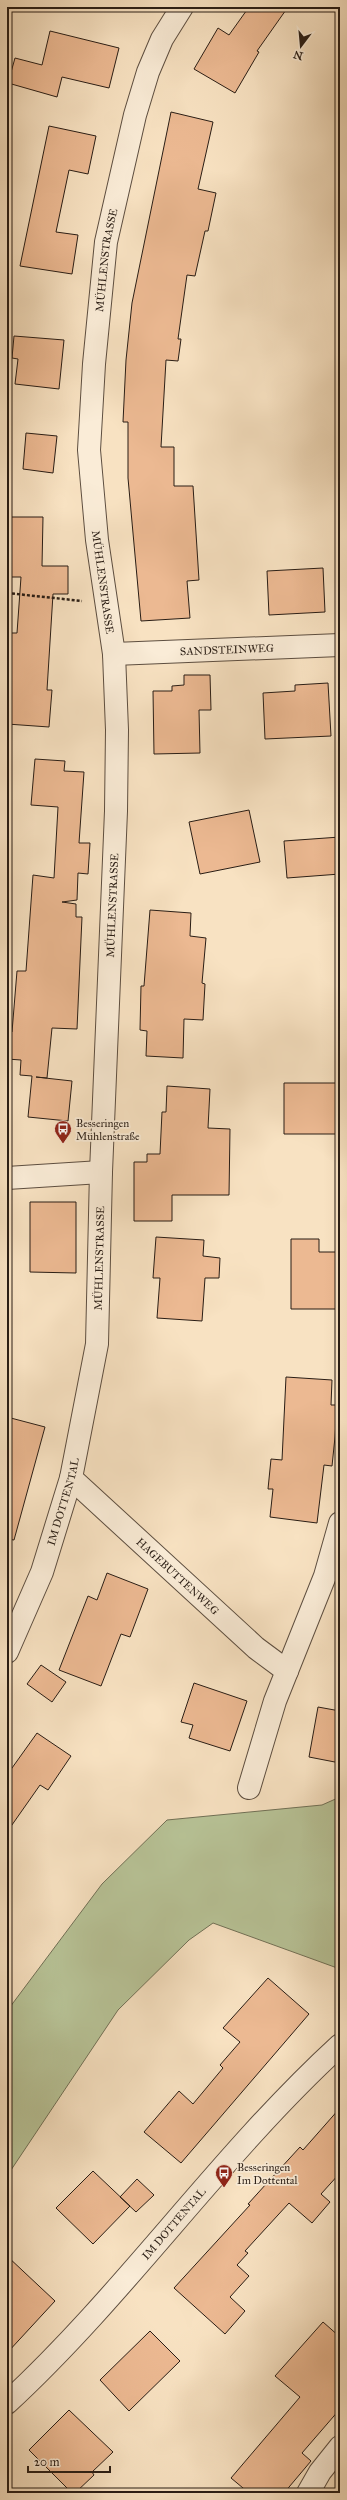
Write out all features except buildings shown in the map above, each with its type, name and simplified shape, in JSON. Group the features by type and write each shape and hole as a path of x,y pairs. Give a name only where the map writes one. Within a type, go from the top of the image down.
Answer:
{"street":[{"name":"MÜHLENSTRASSE","path":"97,1344 101,1172 116,811 117,730 114,654 97,540 89,450 94,364 106,242 135,115 148,72 162,39 182,7"},
{"name":"SANDSTEINWEG","path":"114,654 340,645"},
{"path":"7,1178 101,1172"},
{"name":"IM DOTTENTAL","path":"7,1652 42,1572 71,1478 85,1419 97,1344"},
{"name":"HAGEBUTTENWEG","path":"71,1478 256,1648 287,1671"},
{"path":"248,1788 287,1671 325,1576 340,1523"},
{"name":"IM DOTTENTAL","path":"7,2403 31,2381 124,2280 250,2137 315,2068 340,2045"},
{"path":"308,2493 320,2472 340,2448"}],"path":[{"path":"7,593 106,603"}],"green space":[{"path":"340,1797 340,1969 213,1923 189,1940 118,2010 7,2176 7,2011 102,1884 167,1820 322,1805"}],"place":[{"name":"Besseringen Mühlenstraße","path":"63,1144"},
{"name":"Besseringen Im Dottental","path":"224,2188"}]}
